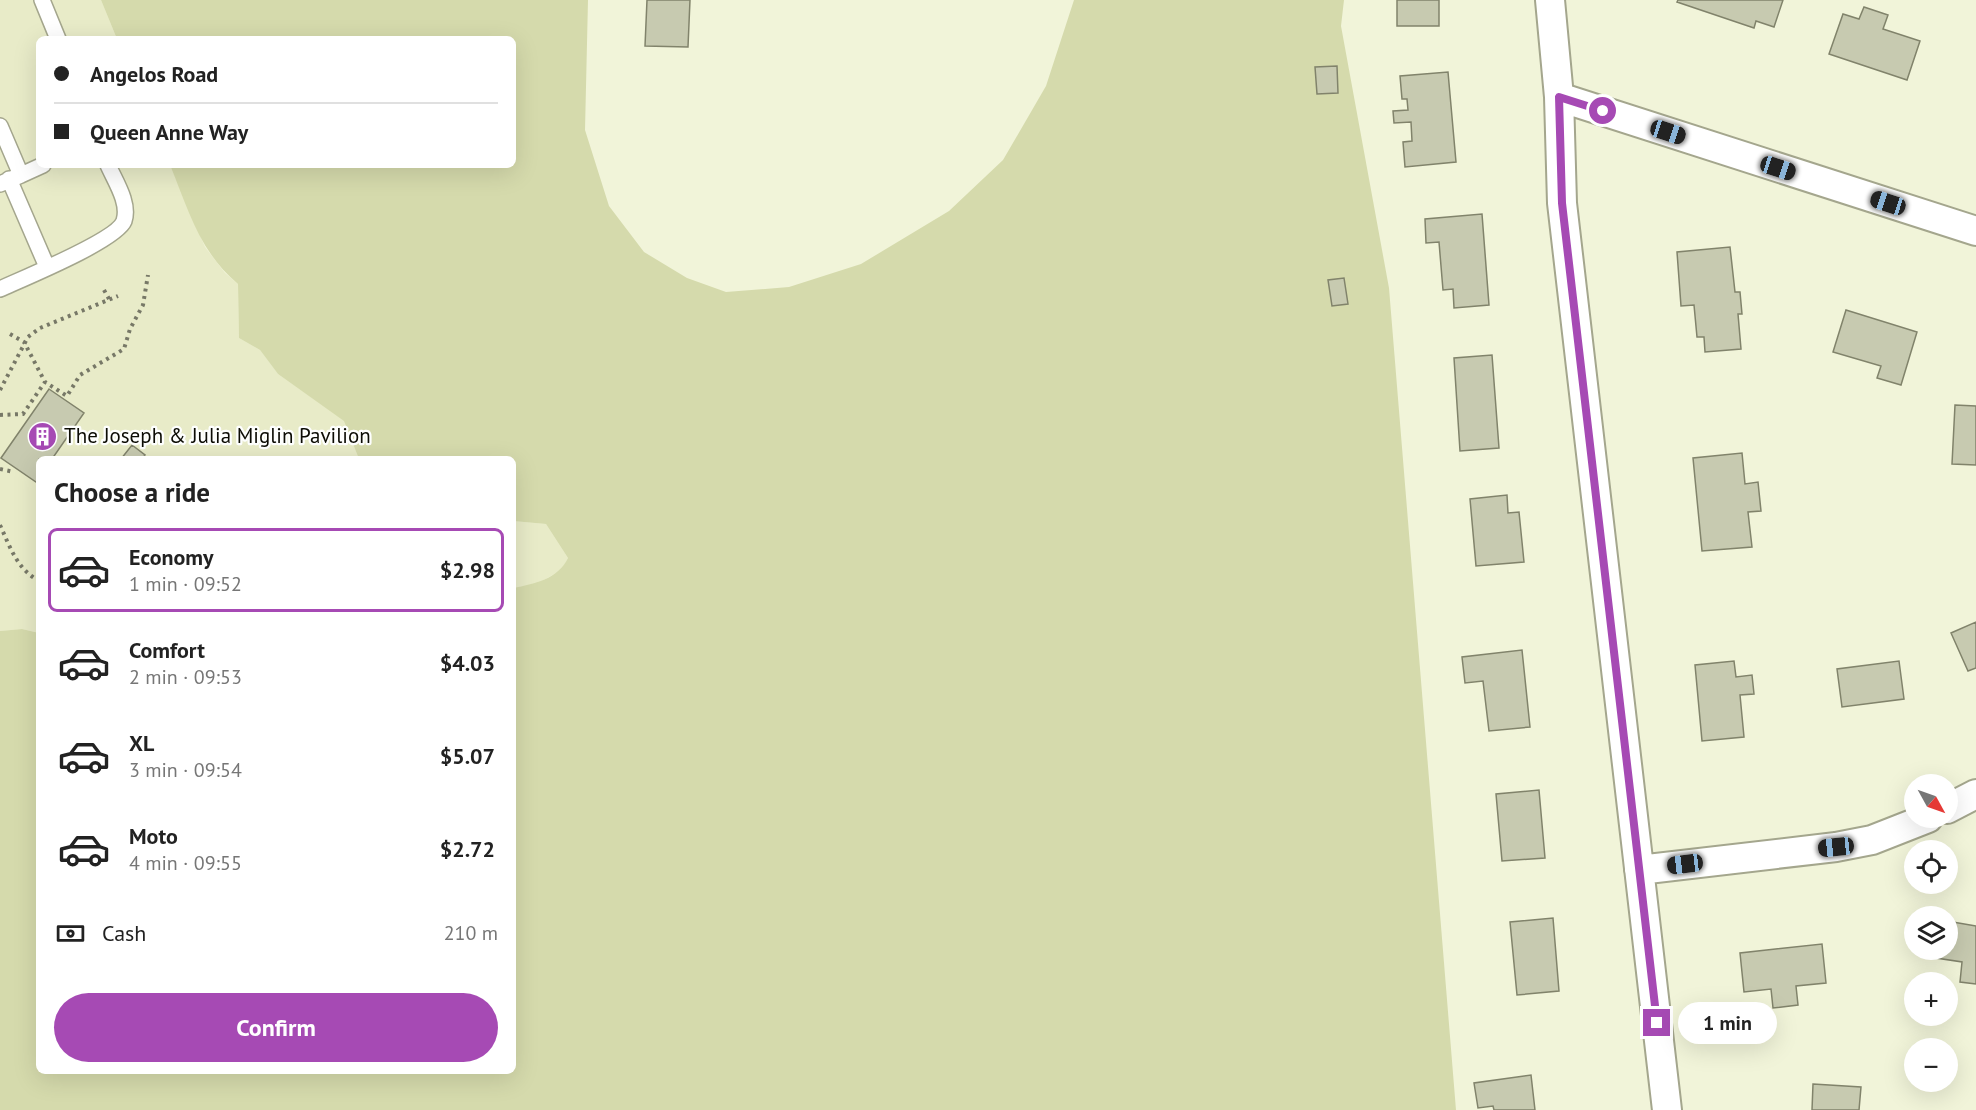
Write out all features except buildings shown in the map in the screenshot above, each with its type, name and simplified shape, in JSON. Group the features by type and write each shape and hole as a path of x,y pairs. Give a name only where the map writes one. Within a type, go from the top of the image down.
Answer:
{"street":[{"path":"1550,0 1559,97 1562,203 1668,1110"},
{"path":"1559,97 1976,231"},
{"path":"1958,803 1976,794"},
{"path":"1640,870 1836,847 1872,840 1904,827"}],"lane":[{"path":"42,0 57,36"},
{"path":"0,126 10,179 47,267"},
{"path":"10,179 36,168"},
{"path":"0,289 119,230 124,221 125,204 109,168"}],"path":[{"path":"10,334 24,342 45,382 67,396 80,375 124,349 130,329 143,305 148,274"},
{"path":"104,290 109,299"},
{"path":"0,390 24,342 40,328 118,296"},
{"path":"0,415 23,414 45,382"},
{"path":"0,469 14,472"},
{"path":"0,525 17,562 36,579"}],"shaded area":[{"path":"0,0 101,0 116,36 36,36 36,168 171,168 205,247 225,273 238,284 239,338 260,350 278,374 345,421 358,456 36,456 36,632 22,629 0,631"},
{"path":"101,0 588,0 585,130 609,206 644,252 687,278 726,292 789,287 861,264 949,211 1003,160 1046,86 1074,0 1344,0 1341,26 1389,288 1456,1110 0,1110 0,631 22,629 36,632 36,1074 516,1074 516,587 552,576 568,558 546,524 516,521 516,456 358,456 344,421 278,374 260,350 239,338 238,284 204,244 171,168 516,168 516,36 116,36"},
{"path":"516,521 546,524 568,558 563,569 537,584 516,588"}],"place":[{"name":"The Joseph & Julia Miglin Pavilion","path":"43,436"}],"route":[{"path":"1603,111 1559,97 1562,203 1657,1023"}]}
